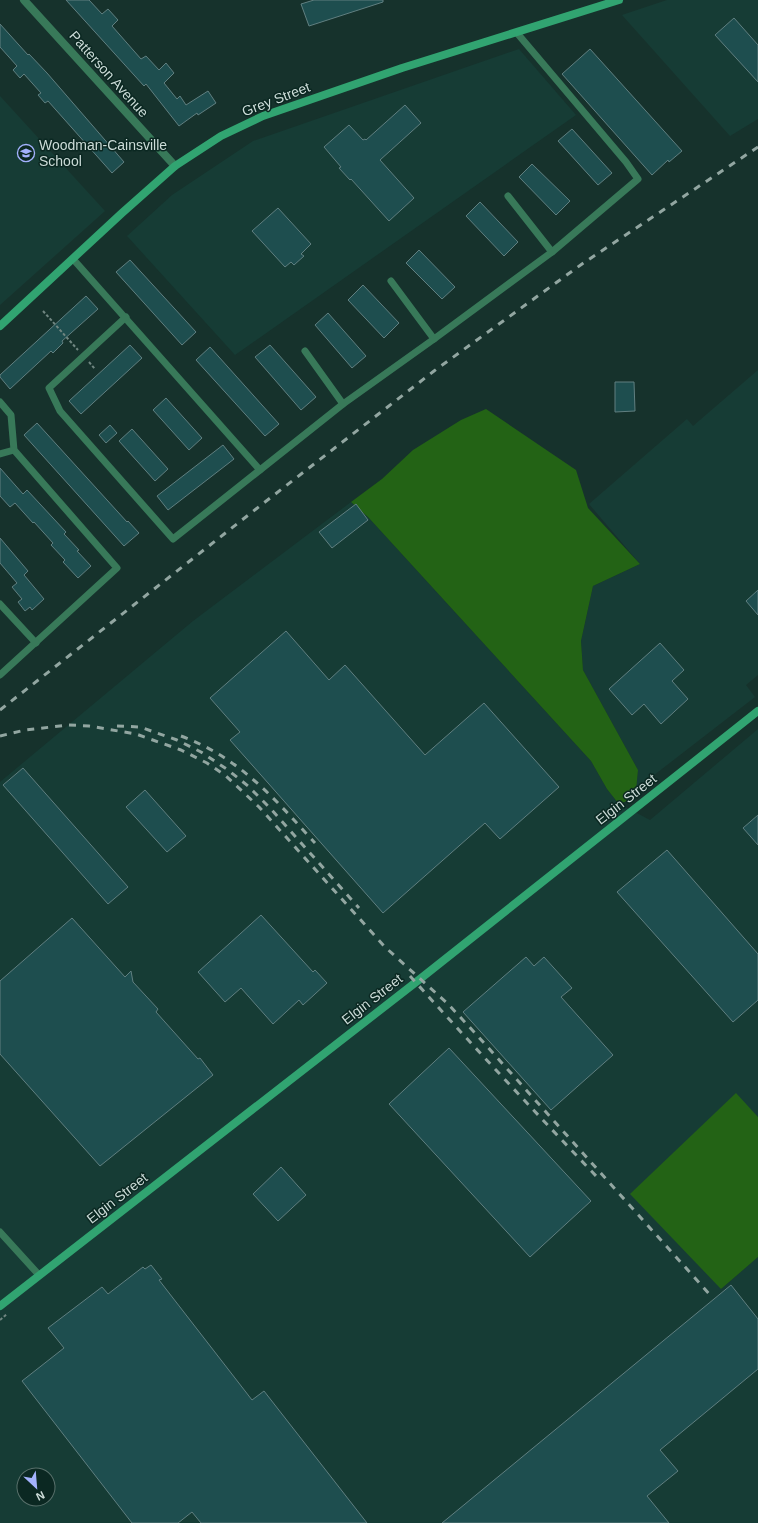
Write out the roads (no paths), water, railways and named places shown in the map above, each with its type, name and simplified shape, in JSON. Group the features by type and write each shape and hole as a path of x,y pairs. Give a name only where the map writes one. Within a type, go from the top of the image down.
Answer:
{"main road":[{"name":"Grey Street","path":"0,326 122,212 175,166 220,136 263,116 402,68 619,0"},
{"name":"Elgin Street","path":"0,1306 420,979 758,711"}],"street":[{"name":"Patterson Avenue","path":"24,0 175,166"}],"lane":[{"path":"126,317 83,355 49,388 60,411 173,539 344,404 552,252 638,179 626,162 517,33"},
{"path":"508,196 552,252"},
{"path":"73,259 260,470"},
{"path":"391,281 434,339"},
{"path":"305,351 344,404"},
{"path":"0,402 11,415 14,450 117,568 0,676"},
{"path":"0,454 14,450"},
{"path":"0,604 36,643"},
{"path":"0,1232 39,1276"}],"railway":[{"path":"0,710 434,371 582,264 758,147"},
{"path":"0,736 25,730 69,725 89,726 136,734 181,750 207,763 226,776 259,807 385,947 448,1004 712,1297"},
{"path":"117,726 140,727 177,740 201,752 228,770 248,786 270,808 359,908"},
{"path":"181,736 202,745 239,768 270,795 315,843"},
{"path":"410,976 598,1178"}],"place":[{"name":"Woodman-Cainsville School","path":"26,153"}]}
